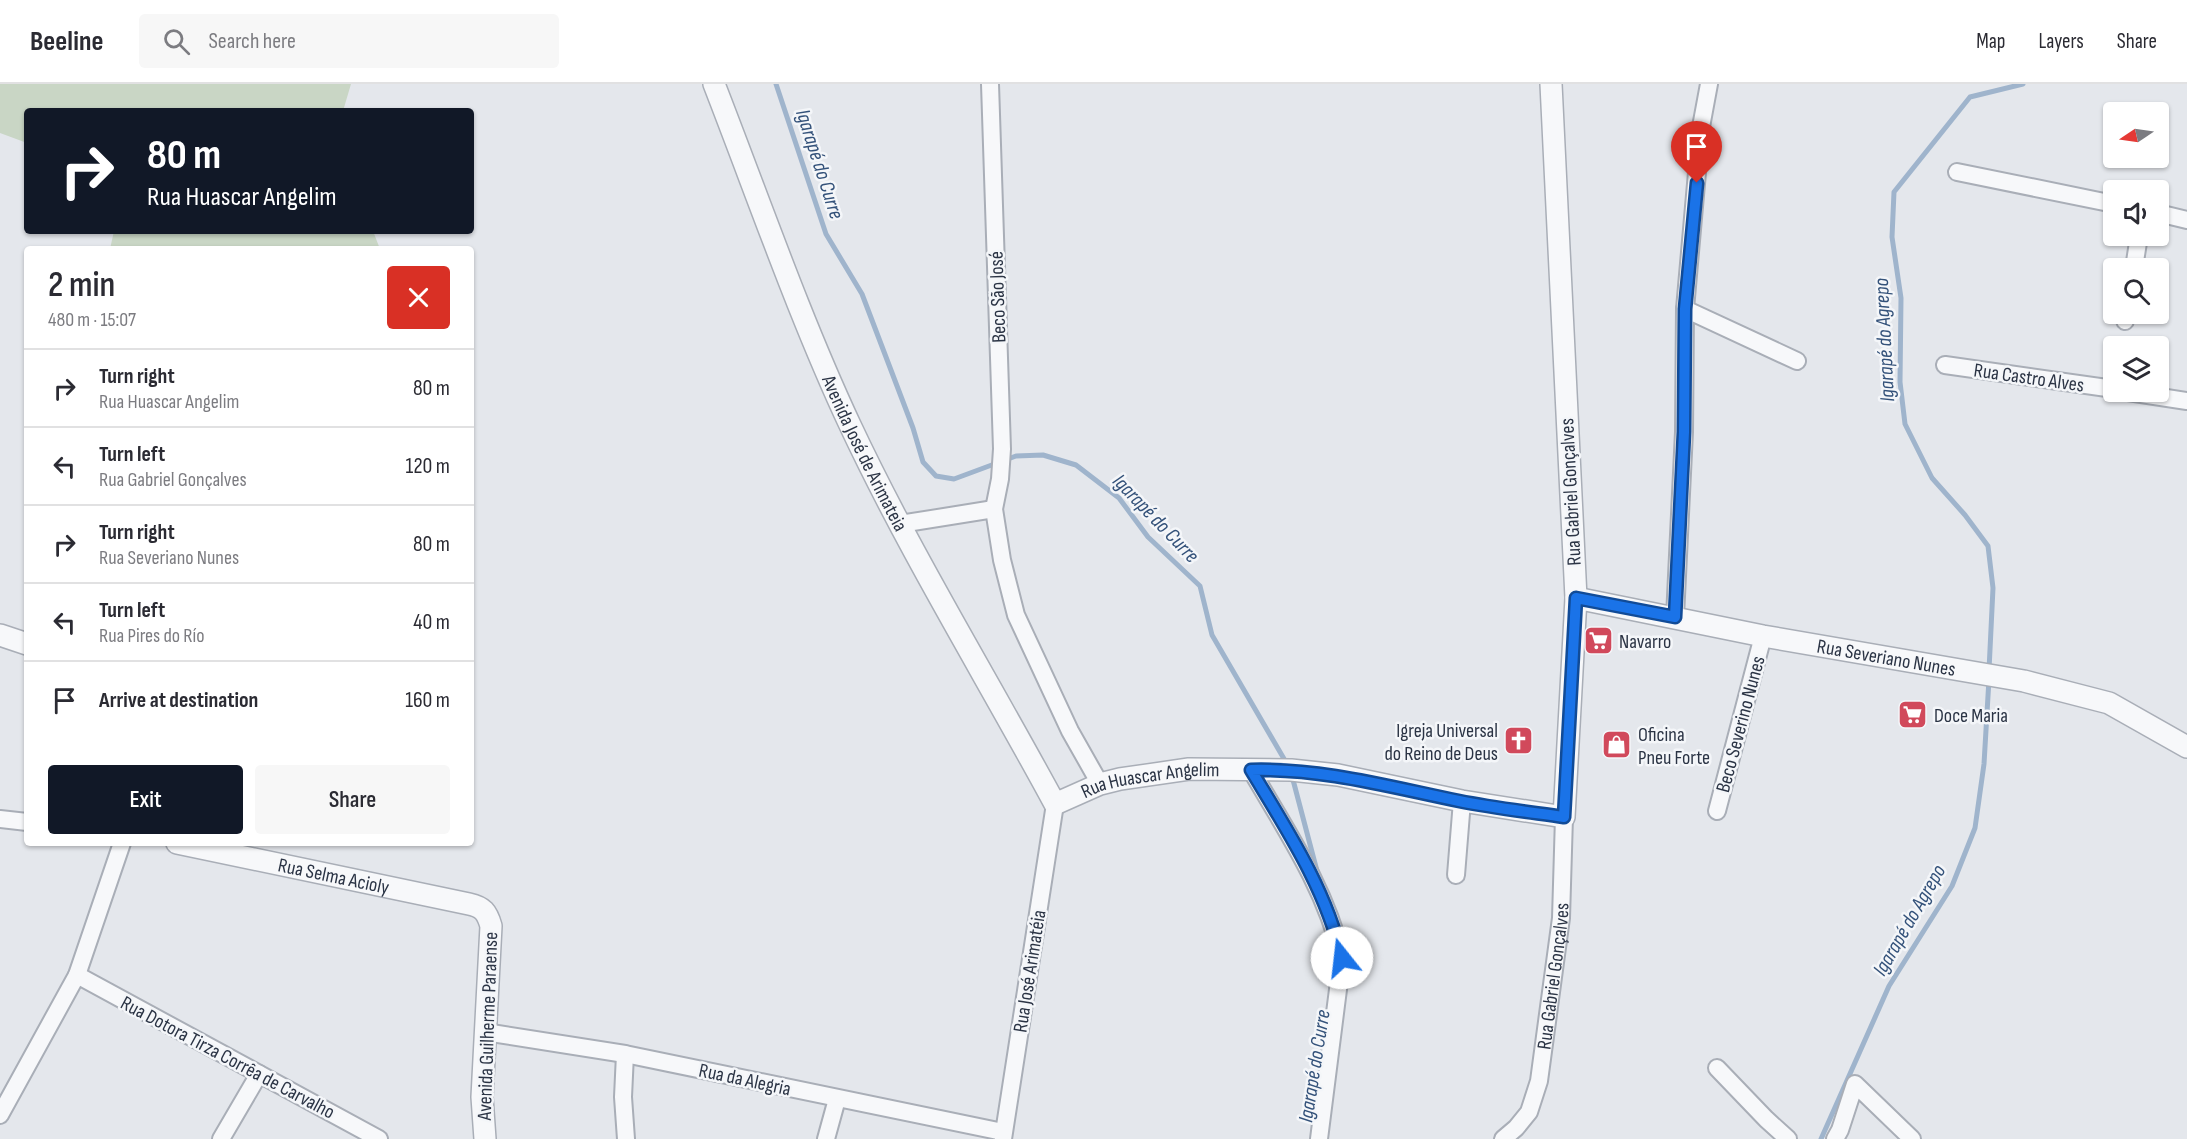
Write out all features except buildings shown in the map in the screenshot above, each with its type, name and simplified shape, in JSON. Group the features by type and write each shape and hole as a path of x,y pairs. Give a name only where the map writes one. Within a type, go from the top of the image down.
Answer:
{"street":[{"name":"Avenida José de Arimateia","path":"714,84 850,425 924,572 1001,704 1055,804"},
{"name":"Beco São José","path":"990,84 1002,449 1000,479 994,509 1002,560 1016,615 1070,731 1100,784"},
{"name":"Rua Gabriel Gonçalves","path":"1503,1139 1529,1112 1539,1081 1561,918 1576,598 1551,84"},
{"path":"1675,617 1684,432 1685,309 1701,127 1709,84"},
{"path":"1957,172 2103,202"},
{"path":"2169,216 2187,220"},
{"path":"1685,309 1797,361"},
{"name":"Rua Castro Alves","path":"1945,365 2103,387"},
{"path":"2169,398 2187,401"},
{"path":"900,524 994,509"},
{"name":"Rua Severiano Nunes","path":"1576,598 1763,636 2024,681 2109,703 2187,747"},
{"path":"0,635 24,643"},
{"name":"Beco Severino Nunes","path":"1717,811 1763,636"},
{"name":"Rua Huascar Angelim","path":"1055,804 1100,784 1120,778 1189,769 1291,770 1338,775 1462,801 1564,817"},
{"path":"1251,770 1312,874 1342,958 1318,1139"},
{"path":"1456,875 1462,801"},
{"name":"Rua José Arimatéia","path":"1003,1136 1055,804"},
{"path":"0,819 24,822"},
{"path":"0,1115 77,975 121,846"},
{"name":"Rua Selma Acioly","path":"191,846 478,906 488,914"},
{"name":"Avenida Guilherme Paraense","path":"485,1139 482,1097 491,933 488,914"},
{"name":"Rua Dotora Tirza Corrêa de Carvalho","path":"77,975 379,1139"},
{"name":"Rua da Alegria","path":"485,1032 625,1054 1003,1136"},
{"path":"625,1054 623,1097 626,1139"},
{"path":"1717,1068 1788,1139"},
{"path":"221,1139 259,1074"},
{"path":"1835,1139 1855,1084 1912,1139"},
{"path":"826,1139 837,1099"}],"green space":[{"path":"0,84 351,84 344,108 24,108 24,142 0,133"},
{"path":"113,234 374,234 379,246 111,246"}],"waterway":[{"name":"Igarapé do Curre","path":"776,84 826,234 862,294 913,428 923,462 936,476 954,479 1016,456 1043,455 1076,465 1119,498 1148,537 1200,586 1212,635 1287,764"},
{"name":"Igarapé do Agrepo","path":"1989,670 1993,588 1988,546 1965,515 1932,478 1905,424 1900,382 1901,298 1892,237 1894,192 1970,97 2023,84"},
{"name":"Igarapé do Agrepo","path":"1821,1139 1889,986 1952,886 1975,828 1984,764 1989,679"},
{"name":"Igarapé do Curre","path":"1292,776 1317,871"}],"place":[{"name":"Navarro","path":"1598,641"},
{"name":"Doce Maria","path":"1913,715"},
{"name":"Igreja Universal do Reino de Deus","path":"1519,741"},
{"name":"Oficina Pneu Forte","path":"1617,745"}],"route":[{"path":"1342,958 1312,874 1251,770 1291,770 1338,775 1462,801 1564,817 1576,598 1675,617 1684,432 1685,309 1697,183"}]}
